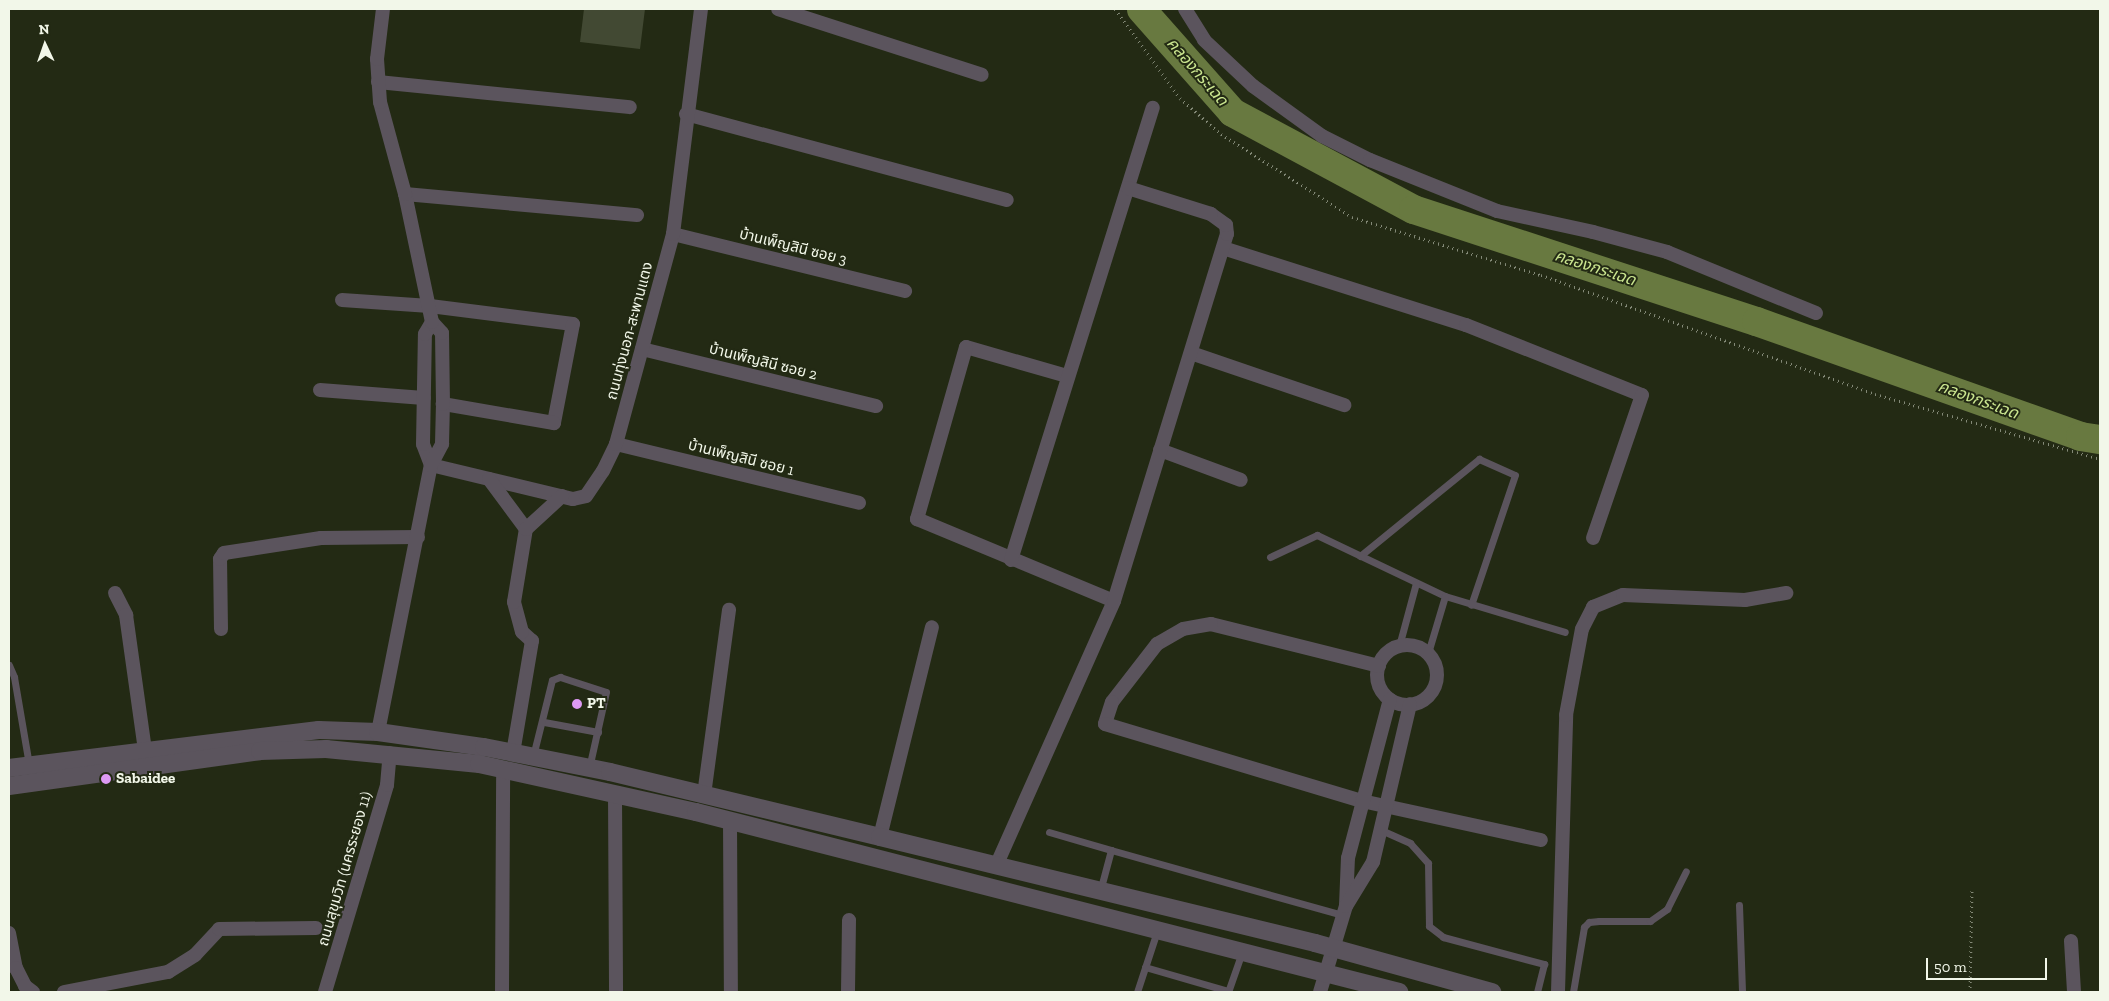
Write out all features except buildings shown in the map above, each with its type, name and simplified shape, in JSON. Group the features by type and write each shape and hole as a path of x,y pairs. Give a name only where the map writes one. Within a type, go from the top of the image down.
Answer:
{"street":[{"path":"378,732 431,465 442,444 443,404 442,333 432,322 405,194 383,124 378,82 383,9"},
{"name":"ถนนทุ่งนอก-สะพานแตง","path":"431,465 572,499 586,496 616,444 673,234 686,114 701,9"},
{"path":"778,9 982,75"},
{"path":"1185,9 1204,40 1253,86 1322,136 1370,160 1497,212 1594,232 1667,252 1816,313"},
{"path":"378,82 630,107"},
{"path":"1011,560 1067,376 1153,108"},
{"path":"686,114 1007,200"},
{"path":"996,866 1114,601 1223,248 1226,225 1219,218 1128,188"},
{"path":"405,194 637,215"},
{"name":"บ้านเพ็ญสินี ซอย 3","path":"673,234 905,291"},
{"path":"1223,248 1466,325 1642,395 1593,538"},
{"path":"342,300 430,306 573,324 554,422 443,404"},
{"path":"431,465 423,444 425,334 432,322"},
{"path":"1067,376 966,347 917,519 1011,560 1114,601"},
{"name":"บ้านเพ็ญสินี ซอย 2","path":"642,349 876,406"},
{"path":"1191,353 1344,405"},
{"path":"320,390 424,398"},
{"name":"บ้านเพ็ญสินี ซอย 1","path":"616,444 859,503"},
{"path":"1160,450 1241,480"},
{"path":"489,479 526,529"},
{"path":"513,753 532,641 522,632 514,602 526,529 562,496"},
{"path":"221,629 220,559 224,553 321,538 418,537"},
{"path":"115,593 126,615 145,750"},
{"path":"1558,992 1566,714 1582,629 1593,607 1623,595 1745,600 1786,593"},
{"path":"704,795 729,610"},
{"path":"1379,666 1211,624 1183,629 1157,644 1112,702 1106,724 1362,801 1541,840"},
{"path":"880,837 932,627"},
{"path":"1399,646 1414,646 1428,653 1437,671 1437,681 1422,701 1399,704 1390,699 1381,690 1378,678 1379,666 1390,650 1399,646"},
{"path":"1320,992 1327,974 1344,911 1348,858 1390,699"},
{"path":"1344,911 1373,862 1410,704"},
{"path":"9,768 318,730 378,732 513,753 589,768 880,837 1334,949 1492,992"},
{"path":"9,786 260,751 326,749 390,753 503,768 730,821 1399,992"},
{"name":"ถนนสุขุมวิท (นครระยอง 11)","path":"325,992 387,785 390,753"},
{"path":"502,992 503,768"},
{"path":"615,794 616,992"},
{"path":"730,821 731,992"},
{"path":"848,992 849,920"},
{"path":"64,992 168,972 195,955 219,929 316,928"},
{"path":"9,933 16,968 25,986 34,992"},
{"path":"2071,941 2074,992"}],"lane":[{"path":"1360,556 1479,458 1515,475 1471,605"},
{"path":"1270,557 1317,534 1446,596 1566,632"},
{"path":"1399,646 1416,583"},
{"path":"1428,653 1446,596"},
{"path":"9,665 14,677 29,766"},
{"path":"533,757 544,722 552,680 560,677 606,692 589,768"},
{"path":"544,722 598,732"},
{"path":"1381,830 1410,842 1428,863 1429,926 1443,936 1544,964 1537,992"},
{"path":"1049,832 1344,911"},
{"path":"1100,891 1111,850"},
{"path":"1573,992 1583,932 1589,922 1650,921 1667,909 1686,871"},
{"path":"1739,905 1742,992"},
{"path":"1137,992 1157,930"},
{"path":"1145,967 1228,991 1242,952"}],"path":[{"path":"1115,9 1180,98 1221,134 1352,217 1541,275 1875,394 2100,459"},
{"path":"1970,992 1972,888"}],"waterway":[{"name":"คลองกระเฉด","path":"1141,9 1232,112 1413,209 1756,321 2080,436 2100,439"}],"place":[{"name":"PT","path":"577,704"},
{"name":"Sabaidee","path":"106,779"}]}
